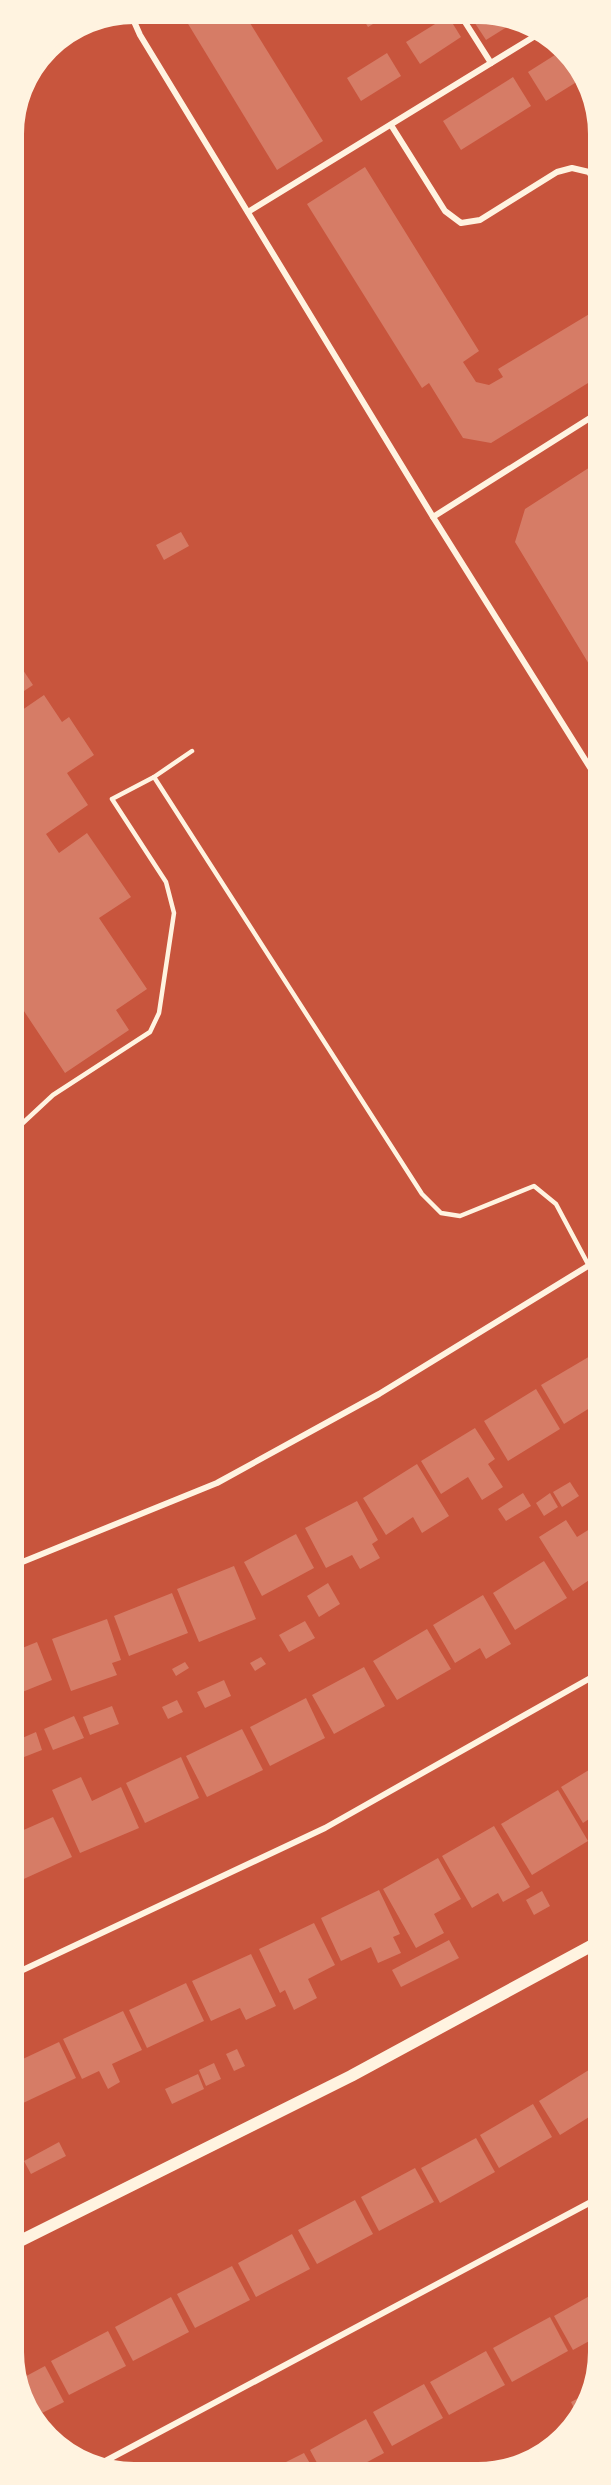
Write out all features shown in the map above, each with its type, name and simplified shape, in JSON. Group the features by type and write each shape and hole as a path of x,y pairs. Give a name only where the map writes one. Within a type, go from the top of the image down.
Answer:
{"main road":[{"path":"20,2241 351,2076 591,1946"}],"street":[{"path":"133,20 140,35 433,517 592,770"},
{"path":"464,20 491,63"},
{"path":"248,212 535,36"},
{"path":"391,125 445,211 461,223 480,220 557,172 572,168 589,172 592,177"},
{"path":"433,517 592,417"},
{"path":"20,1563 217,1483 379,1394 589,1266"},
{"path":"20,1971 325,1828 591,1678"},
{"path":"104,2462 591,2202"}],"lane":[{"path":"20,1126 53,1095 150,1032 159,1012 174,913 166,882 112,799 154,777 192,751"},
{"path":"154,777 422,1194 441,1213 460,1216 534,1186 556,1204 589,1266"}],"building":[{"path":"186,20 248,20 323,141 277,170"},
{"path":"364,20 380,20 368,27"},
{"path":"442,20 450,20 461,37 420,64 406,42"},
{"path":"473,20 511,24 486,40"},
{"path":"387,53 401,76 361,101 347,78"},
{"path":"558,53 578,81 546,101 528,72"},
{"path":"513,77 531,106 461,150 443,121"},
{"path":"365,167 479,351 463,362 476,382 489,385 503,377 498,369 592,312 592,381 491,443 463,438 429,383 422,388 307,204"},
{"path":"592,466 592,669 515,542 525,509"},
{"path":"181,532 189,546 164,560 156,545"},
{"path":"20,666 33,685 20,694"},
{"path":"44,695 62,722 69,717 94,755 67,773 88,805 46,834 59,853 87,833 131,897 99,918 147,989 116,1010 129,1030 65,1073 20,1005 20,711"},
{"path":"591,1355 591,1407 564,1424 541,1385"},
{"path":"536,1389 560,1429 508,1461 484,1421"},
{"path":"475,1428 495,1459 488,1464 503,1487 482,1500 468,1477 441,1494 421,1461"},
{"path":"417,1464 449,1516 422,1533 413,1517 386,1535 363,1498"},
{"path":"570,1482 579,1496 562,1507 553,1492"},
{"path":"523,1493 531,1506 506,1521 498,1509"},
{"path":"550,1493 558,1507 544,1516 536,1503"},
{"path":"357,1501 378,1540 372,1544 380,1558 360,1569 352,1555 326,1568 305,1528"},
{"path":"566,1520 577,1537 591,1528 591,1579 573,1591 539,1537"},
{"path":"296,1534 314,1568 262,1596 244,1562"},
{"path":"544,1561 567,1598 515,1630 493,1593"},
{"path":"234,1566 256,1619 199,1642 177,1589"},
{"path":"328,1583 340,1604 319,1617 307,1596"},
{"path":"172,1593 188,1633 129,1656 114,1616"},
{"path":"483,1595 511,1644 486,1659 480,1648 455,1663 433,1625"},
{"path":"107,1619 121,1660 112,1663 117,1675 71,1691 52,1639"},
{"path":"305,1621 315,1638 289,1652 279,1635"},
{"path":"427,1629 451,1669 397,1700 373,1661"},
{"path":"37,1642 52,1680 20,1693 20,1649"},
{"path":"261,1657 266,1664 255,1671 250,1663"},
{"path":"185,1662 189,1668 176,1676 172,1669"},
{"path":"364,1667 385,1706 334,1734 312,1695"},
{"path":"224,1680 231,1696 205,1708 197,1692"},
{"path":"306,1698 325,1738 270,1766 250,1727"},
{"path":"177,1700 183,1712 168,1719 162,1707"},
{"path":"112,1706 119,1724 90,1735 83,1717"},
{"path":"74,1716 84,1738 53,1750 44,1729"},
{"path":"242,1729 263,1770 207,1797 186,1756"},
{"path":"36,1732 42,1750 20,1759 20,1739"},
{"path":"181,1757 199,1798 145,1823 126,1783"},
{"path":"591,1769 591,1823 589,1819 583,1823 561,1787"},
{"path":"81,1777 92,1801 121,1787 139,1828 80,1853 52,1790"},
{"path":"558,1790 588,1841 532,1875 501,1824"},
{"path":"53,1817 72,1857 20,1881 20,1832"},
{"path":"494,1826 530,1887 503,1902 498,1893 472,1908 442,1856"},
{"path":"438,1858 461,1899 434,1914 444,1933 416,1948 383,1889"},
{"path":"379,1890 400,1934 393,1937 401,1953 378,1963 371,1947 341,1961 321,1918"},
{"path":"542,1891 550,1906 534,1915 526,1900"},
{"path":"314,1923 335,1965 308,1979 317,1998 294,2010 285,1990 280,1993 259,1949"},
{"path":"449,1940 459,1958 401,1987 392,1970"},
{"path":"251,1954 276,2006 246,2020 240,2008 211,2021 192,1981"},
{"path":"186,1983 204,2021 147,2048 129,2010"},
{"path":"123,2011 142,2050 112,2064 120,2082 108,2089 99,2071 82,2079 63,2039"},
{"path":"59,2042 76,2078 21,2104 20,2060"},
{"path":"237,2049 245,2066 234,2071 226,2054"},
{"path":"214,2063 221,2079 206,2086 199,2070"},
{"path":"591,2069 591,2116 560,2135 539,2101"},
{"path":"198,2074 204,2089 172,2104 165,2089"},
{"path":"533,2104 552,2137 499,2168 480,2135"},
{"path":"476,2138 495,2172 440,2203 421,2168"},
{"path":"59,2142 66,2156 31,2174 24,2161"},
{"path":"415,2168 434,2202 379,2231 361,2197"},
{"path":"355,2200 373,2234 317,2264 298,2230"},
{"path":"292,2234 310,2269 256,2297 238,2263"},
{"path":"232,2266 250,2300 195,2328 177,2294"},
{"path":"591,2295 591,2340 573,2350 554,2316"},
{"path":"171,2297 189,2332 133,2361 115,2327"},
{"path":"550,2317 568,2351 512,2382 493,2348"},
{"path":"108,2331 126,2366 69,2395 51,2361"},
{"path":"486,2351 505,2385 449,2415 430,2382"},
{"path":"45,2366 64,2402 39,2415 31,2402 22,2378"},
{"path":"424,2384 443,2418 392,2446 373,2412"},
{"path":"583,2396 575,2410 571,2402"},
{"path":"366,2419 384,2453 360,2466 319,2466 310,2450"},
{"path":"304,2453 311,2466 278,2466"}]}
